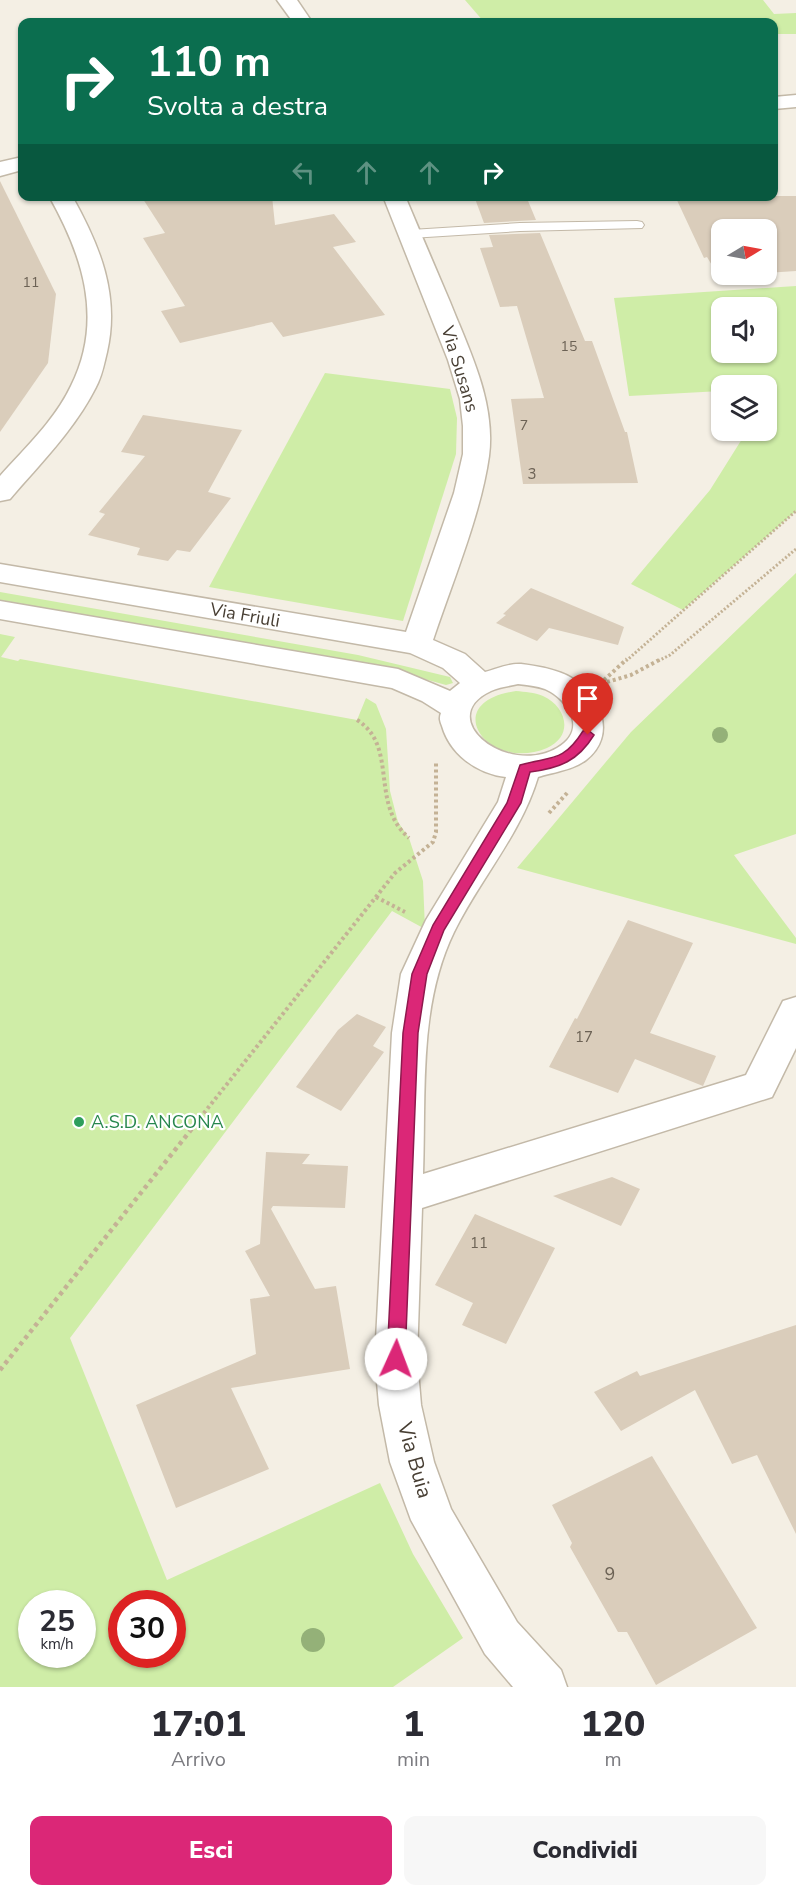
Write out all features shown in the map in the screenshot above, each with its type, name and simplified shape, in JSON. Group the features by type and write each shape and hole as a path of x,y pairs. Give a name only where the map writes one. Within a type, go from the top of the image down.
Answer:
{"street":[{"path":"287,0 299,18"},
{"path":"778,103 796,101"},
{"path":"0,169 18,165"},
{"path":"0,493 48,438 84,387 97,346 102,309 98,280 75,220 63,201"},
{"name":"Via Susans","path":"396,201 461,360 473,399 476,426 476,454 468,492 417,644"},
{"name":"Via Friuli","path":"0,573 417,644 454,661 479,683"},
{"name":"Via Friuli","path":"0,610 398,679 433,694 455,716"},
{"path":"518,674 539,676 566,688 585,705 589,720 588,735 579,748 565,759 556,762 525,768 505,766 486,760 471,751 460,739 455,716 461,698 479,683 498,676 518,674"},
{"name":"Via Buia","path":"525,768 514,803 438,929 419,974 410,1033 396,1359 400,1405 412,1462 433,1520 501,1638 544,1687"},
{"path":"403,1197 759,1086 796,1011"}],"lane":[{"path":"411,234 520,226 637,225"}],"path":[{"path":"796,511 599,685 631,675 670,655 796,549"},
{"path":"0,1370 395,873 433,842 436,832 435,767 455,716"},
{"path":"357,720 371,730 380,750 388,804 396,827 409,838"},
{"path":"376,897 396,907"}],"green space":[{"path":"465,0 763,0 774,14 796,13 796,34 778,34 778,18 481,18"},
{"path":"796,286 796,511 683,610 631,584 710,490 741,441 777,441 777,375 711,375 711,392 629,396 614,298"},
{"path":"325,373 450,389 457,418 456,454 403,621 209,587"},
{"path":"796,573 796,834 734,855 796,938 796,944 517,868 631,732"},
{"path":"0,592 358,655 450,677 453,683 446,685 388,669 0,600"},
{"path":"0,634 15,637 1,657 18,661 20,659 357,720 366,698 376,704 386,729 390,791 398,822 409,838 423,881 425,929 392,911 70,1338 167,1580 380,1483 413,1554 463,1638 393,1687 0,1687"},
{"path":"516,691 540,695 558,707 562,714 564,729 556,743 547,748 525,753 506,751 490,744 480,733 476,720 479,708 492,698"}],"building":[{"path":"0,181 56,294 48,363 0,432"},
{"path":"778,196 796,196 796,271 777,272 777,219 711,219 711,264 707,257 704,258 677,201 778,201"},
{"path":"144,201 273,201 275,225 334,214 356,242 333,247 385,315 283,337 272,322 180,343 161,311 185,306 143,238 165,233"},
{"path":"476,201 528,201 536,220 484,223"},
{"path":"540,233 585,341 592,341 625,432 627,432 638,483 523,484 511,399 544,398 517,306 500,307 480,248 493,247 489,235"},
{"path":"143,415 242,430 208,492 231,498 190,552 177,550 168,561 137,555 140,548 88,535 105,514 99,512 145,456 121,452"},
{"path":"531,588 624,627 618,645 549,628 537,641 496,623"},
{"path":"628,920 693,943 650,1033 716,1056 703,1086 635,1059 618,1093 549,1067 575,1018 577,1019"},
{"path":"357,1014 386,1027 373,1046 384,1052 341,1111 296,1087 338,1030"},
{"path":"266,1152 310,1154 302,1164 348,1166 345,1208 273,1206 271,1209 315,1289 336,1286 350,1369 231,1388 269,1469 176,1508 136,1405 256,1354 250,1299 270,1296 245,1251 260,1244"},
{"path":"612,1177 640,1189 621,1226 553,1196"},
{"path":"475,1214 555,1248 506,1344 462,1325 473,1303 435,1285"},
{"path":"796,1325 796,1534 757,1455 732,1464 695,1390 621,1431 594,1392 637,1371 640,1376"},
{"path":"652,1456 757,1628 656,1685 627,1632 618,1632 570,1547 572,1543 552,1505"}],"place":[{"name":"A.S.D. ANCONA","path":"79,1122"}],"route":[{"path":"396,1359 410,1033 419,974 438,929 514,803 525,768 565,759 579,748 588,735"}]}
